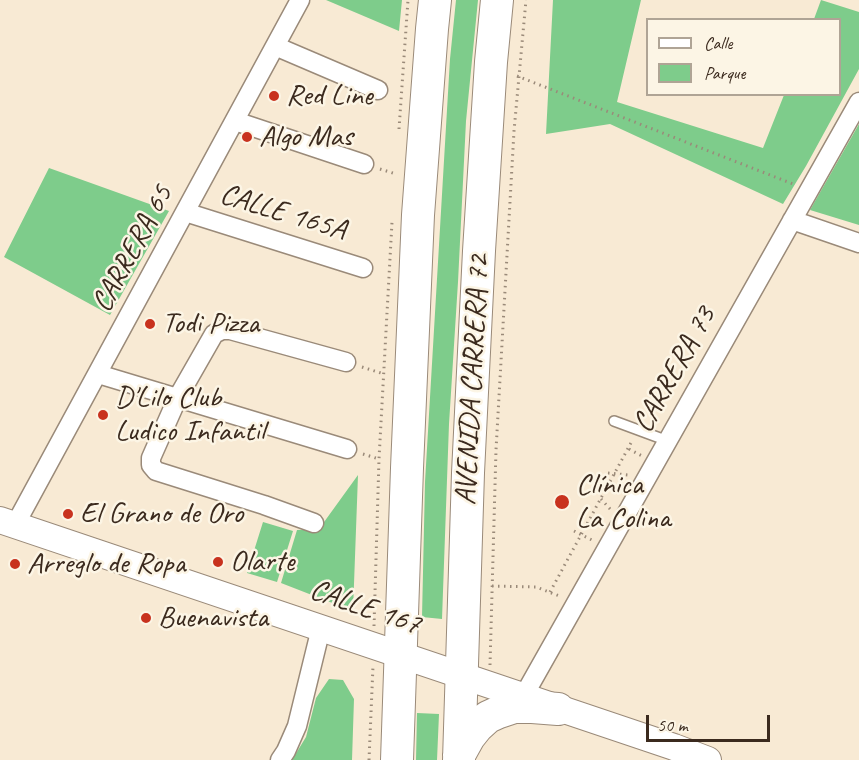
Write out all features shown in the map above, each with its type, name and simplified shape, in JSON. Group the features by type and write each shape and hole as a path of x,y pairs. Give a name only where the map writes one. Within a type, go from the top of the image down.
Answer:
{"highway":[{"name":"AVENIDA CARRERA 72","path":"397,760 418,215 435,0"},
{"name":"AVENIDA CARRERA 72","path":"459,758 476,681 470,438 505,71 497,0"},
{"path":"459,758 469,737 488,717 494,714 514,707 558,709"}],"street":[{"name":"CARRERA 65","path":"8,523 98,374 300,0"},
{"path":"275,46 378,90"},
{"name":"CARRERA 73","path":"523,697 649,480 668,441 859,102"},
{"path":"235,121 364,164"},
{"name":"CALLE 165A","path":"186,212 363,267"},
{"path":"792,220 859,243"},
{"path":"314,523 156,471 151,465 151,458 178,397 214,334 222,330 230,330 346,362"},
{"path":"98,374 347,449"},
{"name":"CALLE 167","path":"8,523 674,747 706,760"},
{"path":"280,760 297,726 321,628"}],"lane":[{"path":"614,421 668,441"}],"path":[{"path":"476,681 492,586 497,438 514,131 505,71 526,0"},
{"path":"505,71 809,190"},
{"path":"346,362 384,374"},
{"path":"550,592 633,440"},
{"path":"628,449 646,458"},
{"path":"608,473 649,480"},
{"path":"601,499 615,513"},
{"path":"574,531 598,543"},
{"path":"536,587 538,581"},
{"path":"492,586 536,587 566,599"}],"green space":[{"path":"326,0 402,0 399,31"},
{"path":"456,0 478,0 466,121 449,424 442,619 422,617 425,482 450,59"},
{"path":"553,0 641,0 617,102 763,148 784,96 841,96 841,18 814,18 821,0 859,12 859,69 783,204 610,124 546,134"},
{"path":"859,124 859,225 810,210"},
{"path":"49,168 169,211 110,315 4,257"},
{"path":"358,475 353,611 281,583 297,530 319,529"},
{"path":"263,522 293,531 277,582 247,573"},
{"path":"329,679 343,680 354,699 352,760 292,760 306,737 316,698"},
{"path":"417,713 439,714 437,760 416,760"}],"place":[{"name":"Red Line","path":"274,96"},
{"name":"Algo Mas","path":"247,137"},
{"name":"Todi Pizza","path":"150,324"},
{"name":"D'Lilo Club Ludico Infantil","path":"103,415"},
{"name":"Clínica La Colina","path":"562,502"},
{"name":"El Grano de Oro","path":"68,514"},
{"name":"Olarte","path":"218,562"},
{"name":"Arreglo de Ropa","path":"15,564"},
{"name":"Buenavista","path":"146,618"}]}
